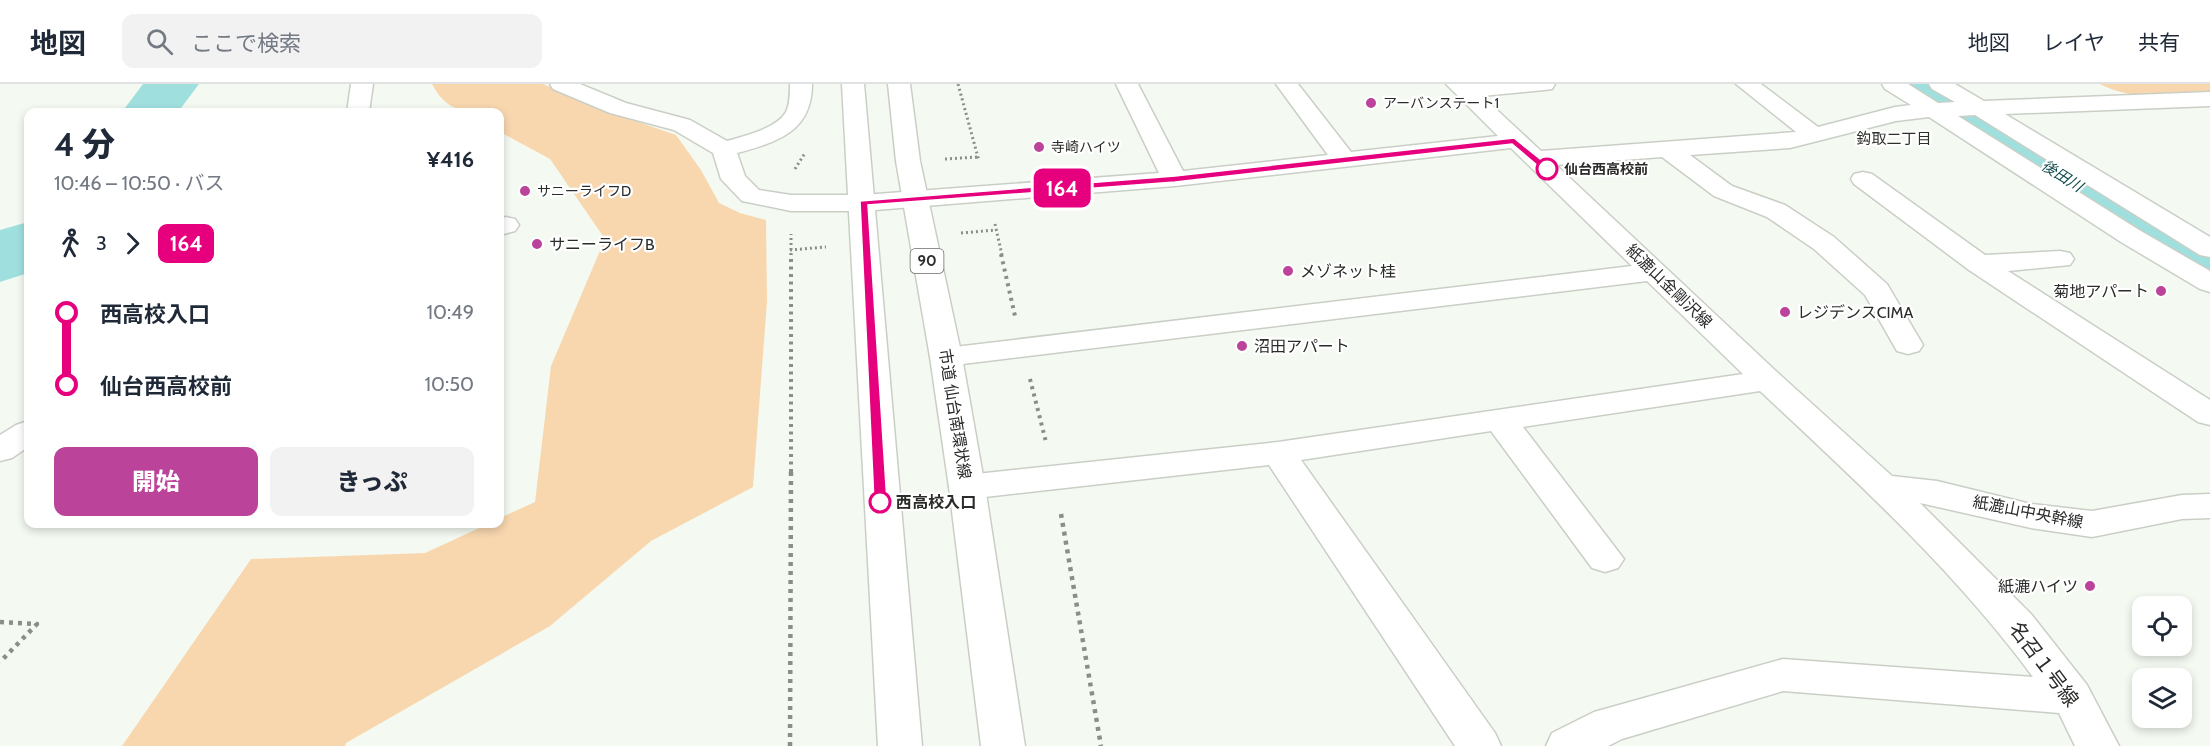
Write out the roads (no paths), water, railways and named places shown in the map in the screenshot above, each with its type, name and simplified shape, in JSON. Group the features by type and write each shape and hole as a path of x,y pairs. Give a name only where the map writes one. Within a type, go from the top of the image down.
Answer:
{"street":[{"path":"359,108 362,84"},
{"path":"561,84 618,108 681,125 724,149 733,179 751,196 791,203 916,200 1175,179 1514,141"},
{"path":"724,149 774,131 794,118 801,101 801,84"},
{"path":"853,84 863,203 879,480 900,746"},
{"name":"市道 仙台南環状線","path":"899,84 908,161 946,357 967,487 1003,746"},
{"path":"1127,84 1175,179"},
{"path":"1287,84 1344,159"},
{"path":"1460,88 1544,84"},
{"path":"1747,84 1816,136"},
{"path":"1893,84 2130,236 2210,283"},
{"path":"1940,84 1971,108 2210,249"},
{"path":"2090,84 2126,104"},
{"name":"紙漉山金剛沢線","path":"1460,88 1882,486"},
{"path":"1537,159 1790,141 1895,114 1936,110 2210,99"},
{"path":"1668,150 1723,191 1776,211 1824,243 1877,290 1908,345"},
{"path":"1863,179 1979,264 2210,415"},
{"path":"1979,264 2060,259"},
{"path":"946,357 1655,272"},
{"path":"967,487 1278,453 1767,380"},
{"path":"1500,420 1605,559"},
{"path":"0,450 24,435"},
{"path":"1278,453 1479,746"},
{"name":"紙漉山中央幹線","path":"1882,486 1937,493 2031,516 2092,524 2182,507 2210,506"},
{"name":"名召１号線","path":"1882,486 2017,625 2072,697 2097,746"},
{"path":"1568,746 1613,735 1783,675 2072,697"}],"waterway":[{"path":"153,108 172,84"},
{"name":"後田川","path":"1916,84 2141,227 2210,264"},
{"path":"0,261 24,245"}],"place":[{"name":"アーバンステート1","path":"1371,103"},
{"name":"寺崎ハイツ","path":"1039,147"},
{"name":"仙台西高校前","path":"1547,169"},
{"name":"サニーライフD","path":"525,191"},
{"name":"サニーライフB","path":"537,244"},
{"name":"メゾネット桂","path":"1288,271"},
{"name":"菊地アパート","path":"2161,291"},
{"name":"レジデンスCIMA","path":"1785,312"},
{"name":"沼田アパート","path":"1242,346"},
{"name":"西高校入口","path":"880,502"},
{"name":"紙漉ハイツ","path":"2090,586"}],"district":[{"name":"鈎取二丁目","path":"1894,139"}]}
